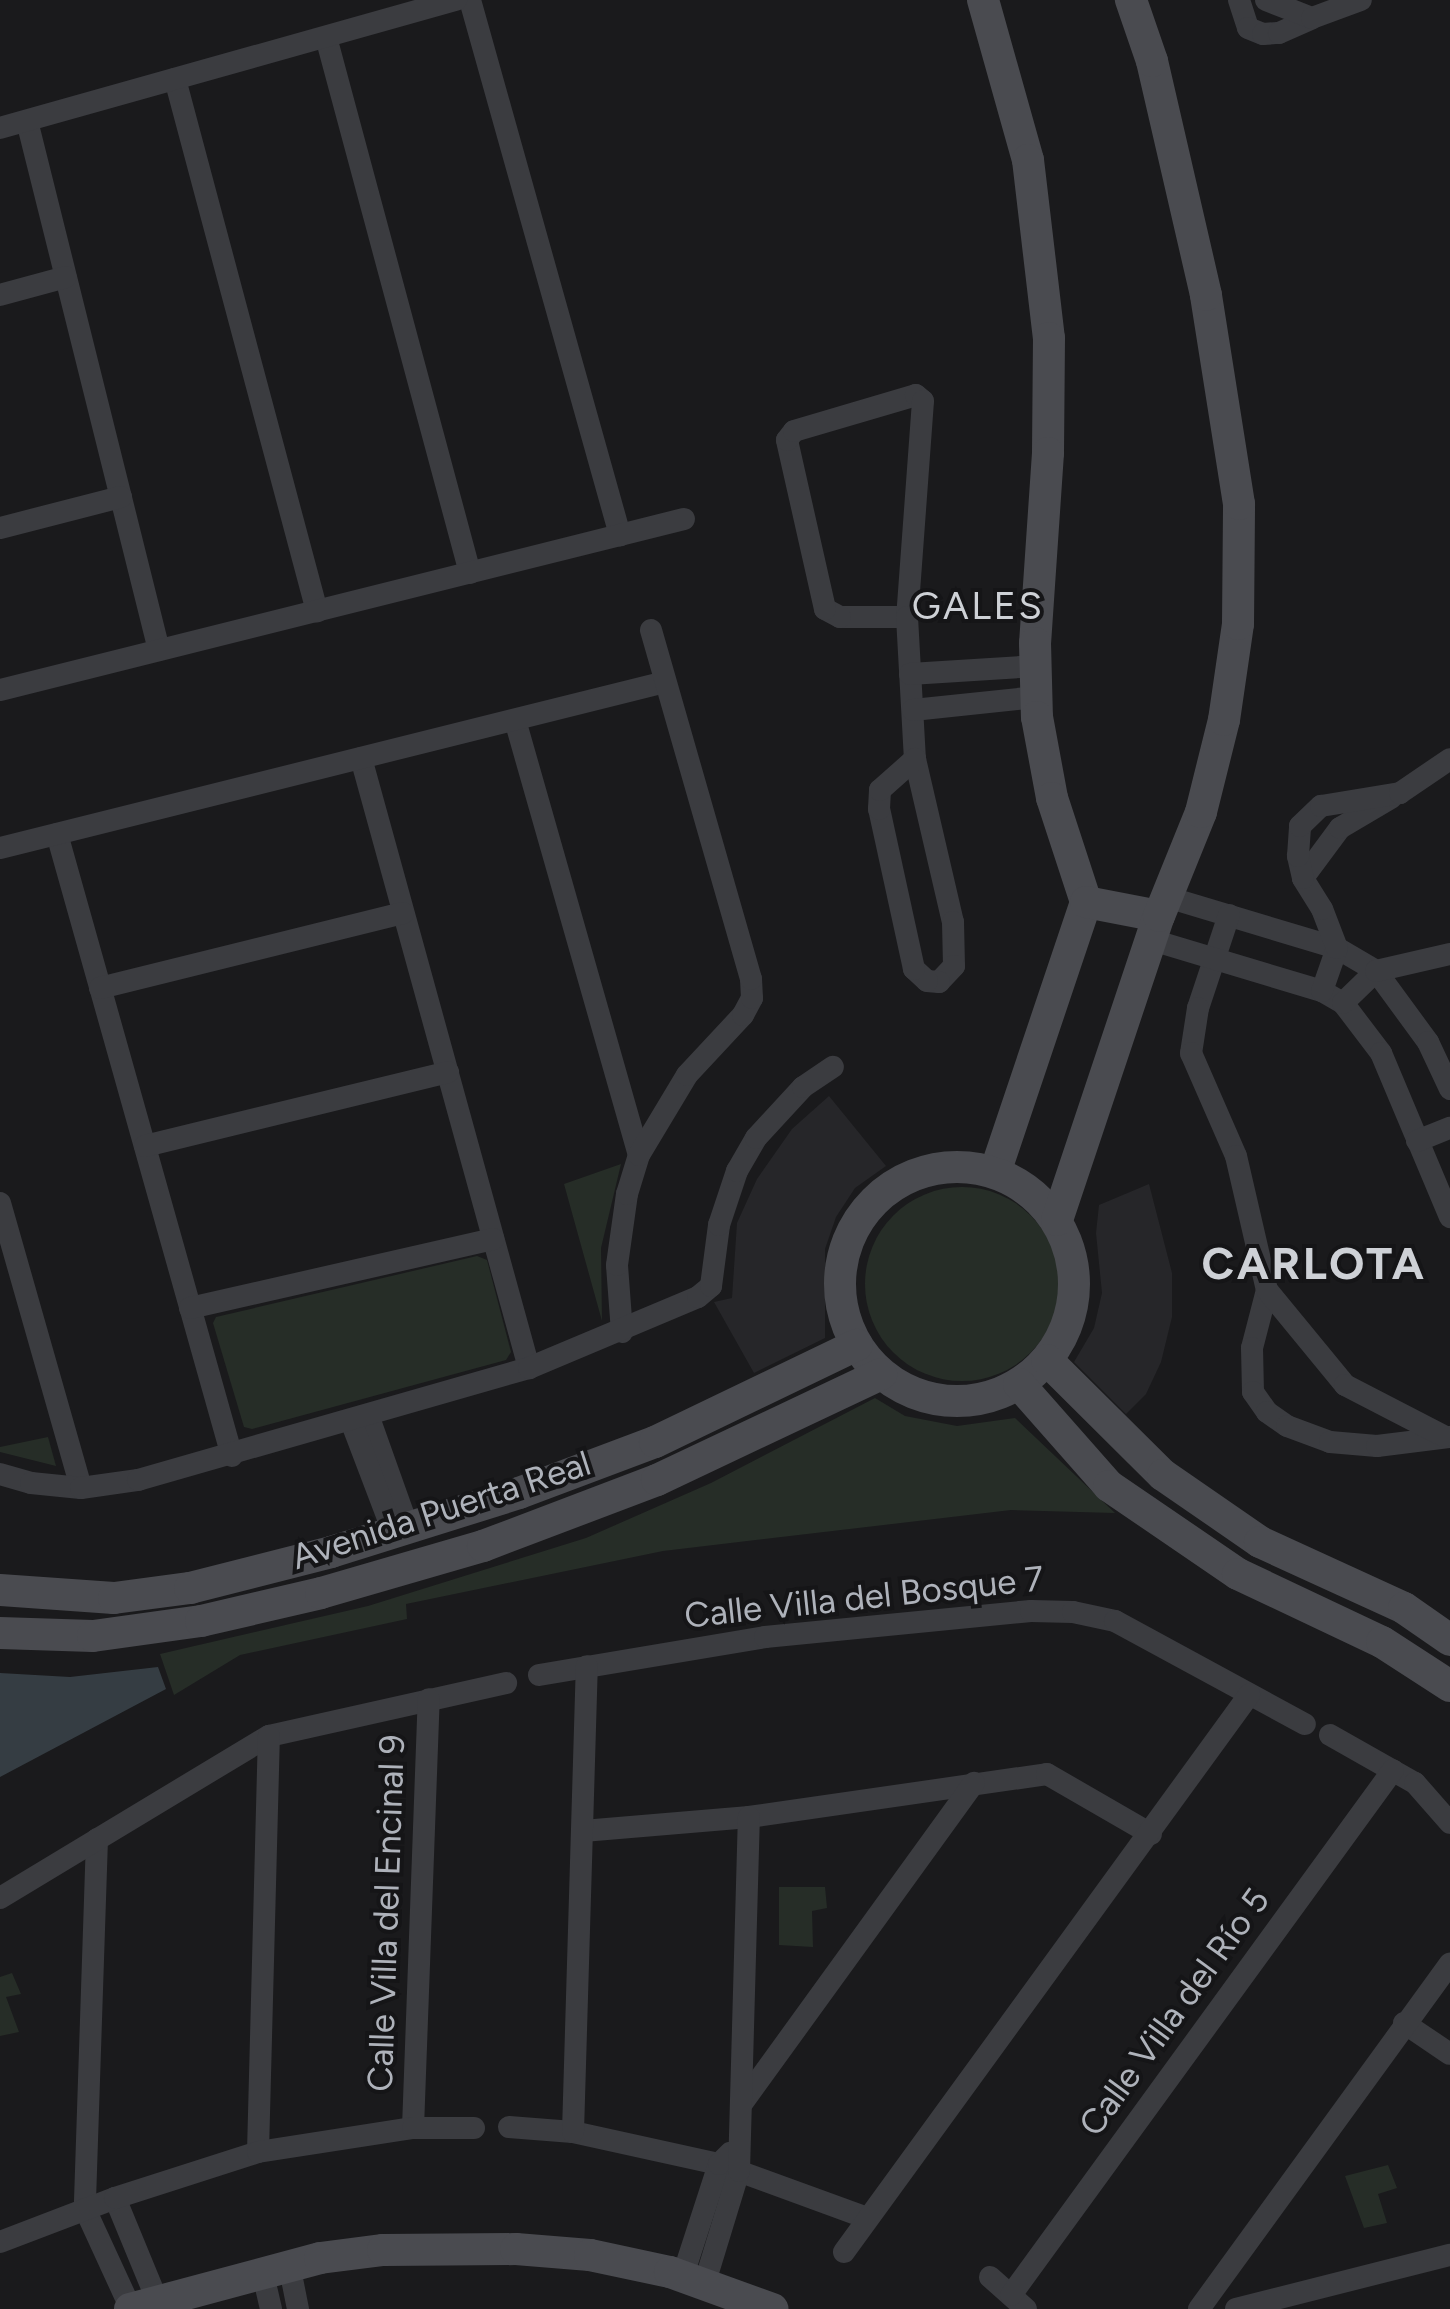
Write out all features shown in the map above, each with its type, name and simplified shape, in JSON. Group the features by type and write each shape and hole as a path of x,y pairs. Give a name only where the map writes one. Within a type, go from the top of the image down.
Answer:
{"main road":[{"path":"983,0 1028,160 1049,338 1048,454 1037,681 1052,798 1086,902 995,1172"},
{"path":"1057,1220 1159,918 1201,812 1224,720 1238,624 1239,504 1206,295 1152,61 1131,0"},
{"path":"1086,902 1159,918"},
{"path":"954,1166 995,1172 1030,1191 1057,1220 1072,1254 1075,1292 1066,1328 1046,1360 1019,1384 985,1398 948,1401 913,1392 882,1374 856,1345 842,1307 840,1266 853,1228 870,1206 914,1174 954,1166"},
{"name":"Avenida Puerta Real","path":"0,1590 114,1598 190,1588 401,1532 654,1442 856,1345"},
{"path":"1046,1360 1163,1475 1195,1498 1260,1542 1404,1608 1450,1640"},
{"name":"Avenida Puerta Real","path":"0,1633 93,1636 201,1621 320,1593 483,1546 657,1480 882,1374"},
{"path":"1019,1384 1110,1486 1238,1574 1382,1642 1450,1686"},
{"path":"138,2292 281,2291 383,2250 516,2249 699,2263 772,2309"}],"street":[{"path":"0,128 456,0"},
{"path":"470,0 620,535"},
{"path":"1239,0 1245,23 1263,34 1279,33 1361,0"},
{"path":"1266,0 1312,18"},
{"path":"326,37 470,573"},
{"path":"175,79 317,611"},
{"path":"27,121 159,650"},
{"path":"0,296 66,277"},
{"path":"907,617 840,617 825,609 787,440 794,431 916,394 923,401 907,617 915,759 954,922 954,966 939,982 927,980 914,969 878,798 884,784 915,759"},
{"path":"0,528 121,496"},
{"path":"0,690 684,519"},
{"path":"622,1332 617,1265 626,1194 639,1156 687,1075 744,1014 752,998 751,979 651,630"},
{"path":"910,674 1037,681"},
{"path":"913,710 1037,681"},
{"path":"0,848 665,682"},
{"path":"515,720 639,1156"},
{"path":"361,758 528,1368"},
{"path":"1322,991 1337,948 1322,909 1303,878 1297,832 1313,811 1348,799 1400,793 1450,758"},
{"path":"57,834 232,1456"},
{"path":"100,988 404,913"},
{"path":"1228,915 1198,1008 1191,1052 1236,1156 1268,1290 1346,1385 1447,1436"},
{"path":"1159,918 1228,915 1337,948 1376,971 1428,1042 1450,1088"},
{"path":"1159,918 1215,957 1322,991 1343,1003 1380,1053 1450,1217"},
{"path":"1343,1003 1376,971 1450,954"},
{"path":"0,1474 31,1483 81,1488 138,1480 528,1368 622,1332 698,1297 712,1286 719,1225 737,1171 781,1108 803,1086 833,1067"},
{"path":"145,1146 448,1072"},
{"path":"1418,1142 1450,1128"},
{"path":"0,1202 81,1488"},
{"path":"190,1308 493,1239"},
{"path":"1268,1290 1255,1330 1250,1377 1267,1412 1308,1436 1354,1446 1447,1436"},
{"path":"360,1418 401,1532"},
{"name":"Calle Villa del Bosque 7","path":"539,1675 764,1636 1031,1611 1073,1612 1115,1621 1305,1724"},
{"path":"574,2132 588,1666"},
{"name":"Calle Villa del Encinal 9","path":"0,1898 269,1736 506,1683"},
{"path":"844,2252 1249,1695"},
{"name":"Calle Villa del Encinal 9","path":"413,2128 430,1699"},
{"path":"1330,1735 1415,1782 1450,1823"},
{"path":"258,2152 269,1736"},
{"name":"Calle Villa del Río 5","path":"990,2277 1019,2302 1393,1770"},
{"path":"583,1832 749,1817 974,1783 1056,1776 1150,1834"},
{"path":"743,2102 974,1783"},
{"path":"699,2263 738,2144 743,2102 749,1817"},
{"path":"97,1840 85,2209 138,2292"},
{"path":"1199,2309 1450,1964"},
{"path":"1404,2023 1450,2054"},
{"path":"510,2127 574,2132 729,2168 867,2218"},
{"name":"Calle Villa del Encinal 9","path":"1,2236 258,2152 413,2128 474,2128"},
{"path":"115,2198 138,2292"},
{"path":"1236,2309 1450,2255"}],"shaded area":[{"path":"829,1096 886,1166 855,1188 836,1217 825,1249 825,1338 754,1373 714,1302 732,1298 737,1223 757,1179 792,1129"},
{"path":"621,1164 601,1248 602,1321 564,1184"},
{"path":"1149,1184 1172,1273 1172,1317 1161,1362 1146,1394 1126,1414 1074,1362 1094,1328 1102,1293 1096,1233 1099,1205"},
{"path":"962,1187 999,1194 1031,1215 1052,1247 1059,1284 1052,1321 1031,1353 999,1374 962,1381 925,1374 893,1353 872,1321 865,1284 872,1247 893,1215 925,1194"},
{"path":"477,1256 487,1260 511,1352 506,1360 252,1429 244,1427 213,1323 216,1317"},
{"path":"875,1398 905,1416 957,1426 1015,1418 1115,1513 1011,1510 663,1551 406,1604 407,1619 240,1655 174,1695 160,1654 368,1606 586,1538 711,1483"},
{"path":"48,1437 56,1466 0,1452 0,1447"},
{"path":"158,1667 166,1689 0,1777 0,1673 70,1677"},
{"path":"779,1887 825,1887 827,1908 812,1911 813,1947 779,1945"},
{"path":"12,1973 21,1994 6,1997 19,2032 0,2036 0,1977"},
{"path":"1388,2165 1397,2188 1378,2194 1387,2223 1364,2228 1345,2176"}],"district":[{"name":"GALES","path":"978,607"},
{"name":"CARLOTA","path":"1314,1264"}]}
